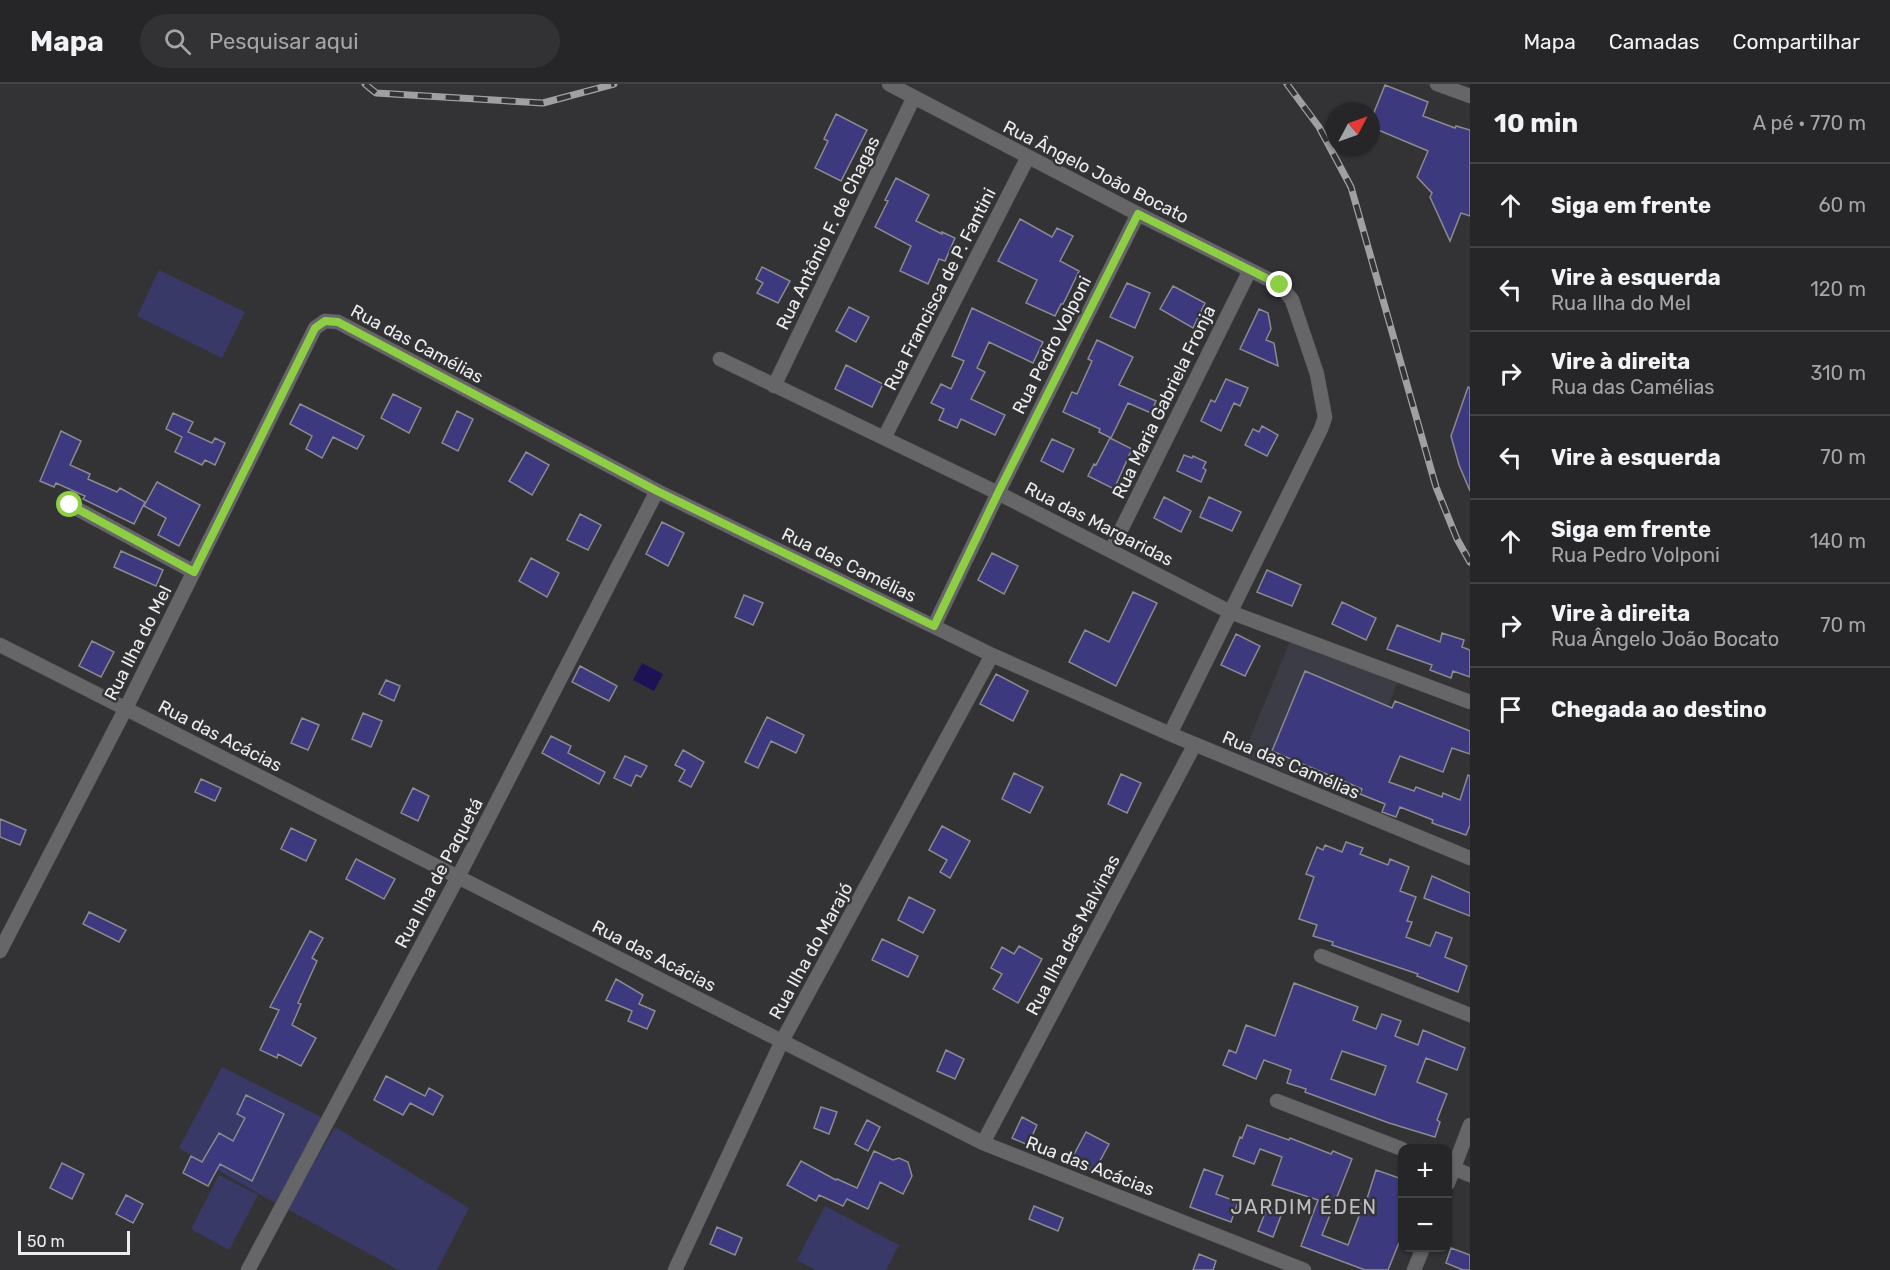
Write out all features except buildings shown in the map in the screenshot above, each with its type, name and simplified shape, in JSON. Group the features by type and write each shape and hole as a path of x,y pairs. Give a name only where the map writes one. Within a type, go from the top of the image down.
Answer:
{"street":[{"name":"Rua Ângelo João Bocato","path":"889,84 1280,285 1287,291 1317,374 1325,417 1230,612"},
{"path":"1437,84 1470,96"},
{"name":"Rua Antônio F. de Chagas","path":"774,386 914,97"},
{"name":"Rua Francisca de P. Fantini","path":"884,438 1028,157"},
{"name":"Rua Pedro Volponi","path":"934,626 1138,214"},
{"name":"Rua Maria Gabriela Fronja","path":"1111,550 1250,270"},
{"name":"Rua das Camélias","path":"325,321 338,322 657,491 993,655 1170,734 1470,858"},
{"name":"Rua Ilha do Mel","path":"0,951 126,708 315,328 325,321"},
{"name":"Rua das Margaridas","path":"720,359 998,493 1230,612 1470,702"},
{"name":"Rua Ilha de Paquetá","path":"248,1270 458,877 657,491"},
{"path":"70,505 194,572"},
{"path":"1170,734 1230,612"},
{"name":"Rua das Acácias","path":"0,645 983,1143 1304,1270"},
{"name":"Rua Ilha do Marajó","path":"675,1270 782,1041 993,655"},
{"name":"Rua Ilha das Malvinas","path":"983,1143 1195,744"},
{"path":"1321,956 1470,1015"},
{"path":"1277,1101 1398,1147"},
{"path":"1452,1163 1470,1125"},
{"path":"1452,1168 1470,1175"},
{"path":"1414,1270 1421,1252"}],"shaded area":[{"path":"159,270 245,312 222,358 137,316"},
{"path":"1291,639 1397,683 1354,799 1243,755"},
{"path":"642,663 663,674 654,691 633,680"},
{"path":"222,1067 323,1118 275,1203 179,1148"},
{"path":"335,1127 469,1208 437,1270 399,1270 287,1209"},
{"path":"219,1175 258,1195 229,1250 191,1229"},
{"path":"825,1206 899,1245 886,1270 816,1270 797,1260"}],"railway":[{"path":"365,84 376,93 543,103 614,84"},
{"path":"1287,84 1319,127 1351,187 1436,487 1457,539 1470,562"}],"district":[{"name":"JARDIM ÉDEN","path":"1304,1207"}],"route":[{"path":"70,505 194,572 315,328 325,321 338,322 657,491 934,626 1138,214 1280,285"}]}
